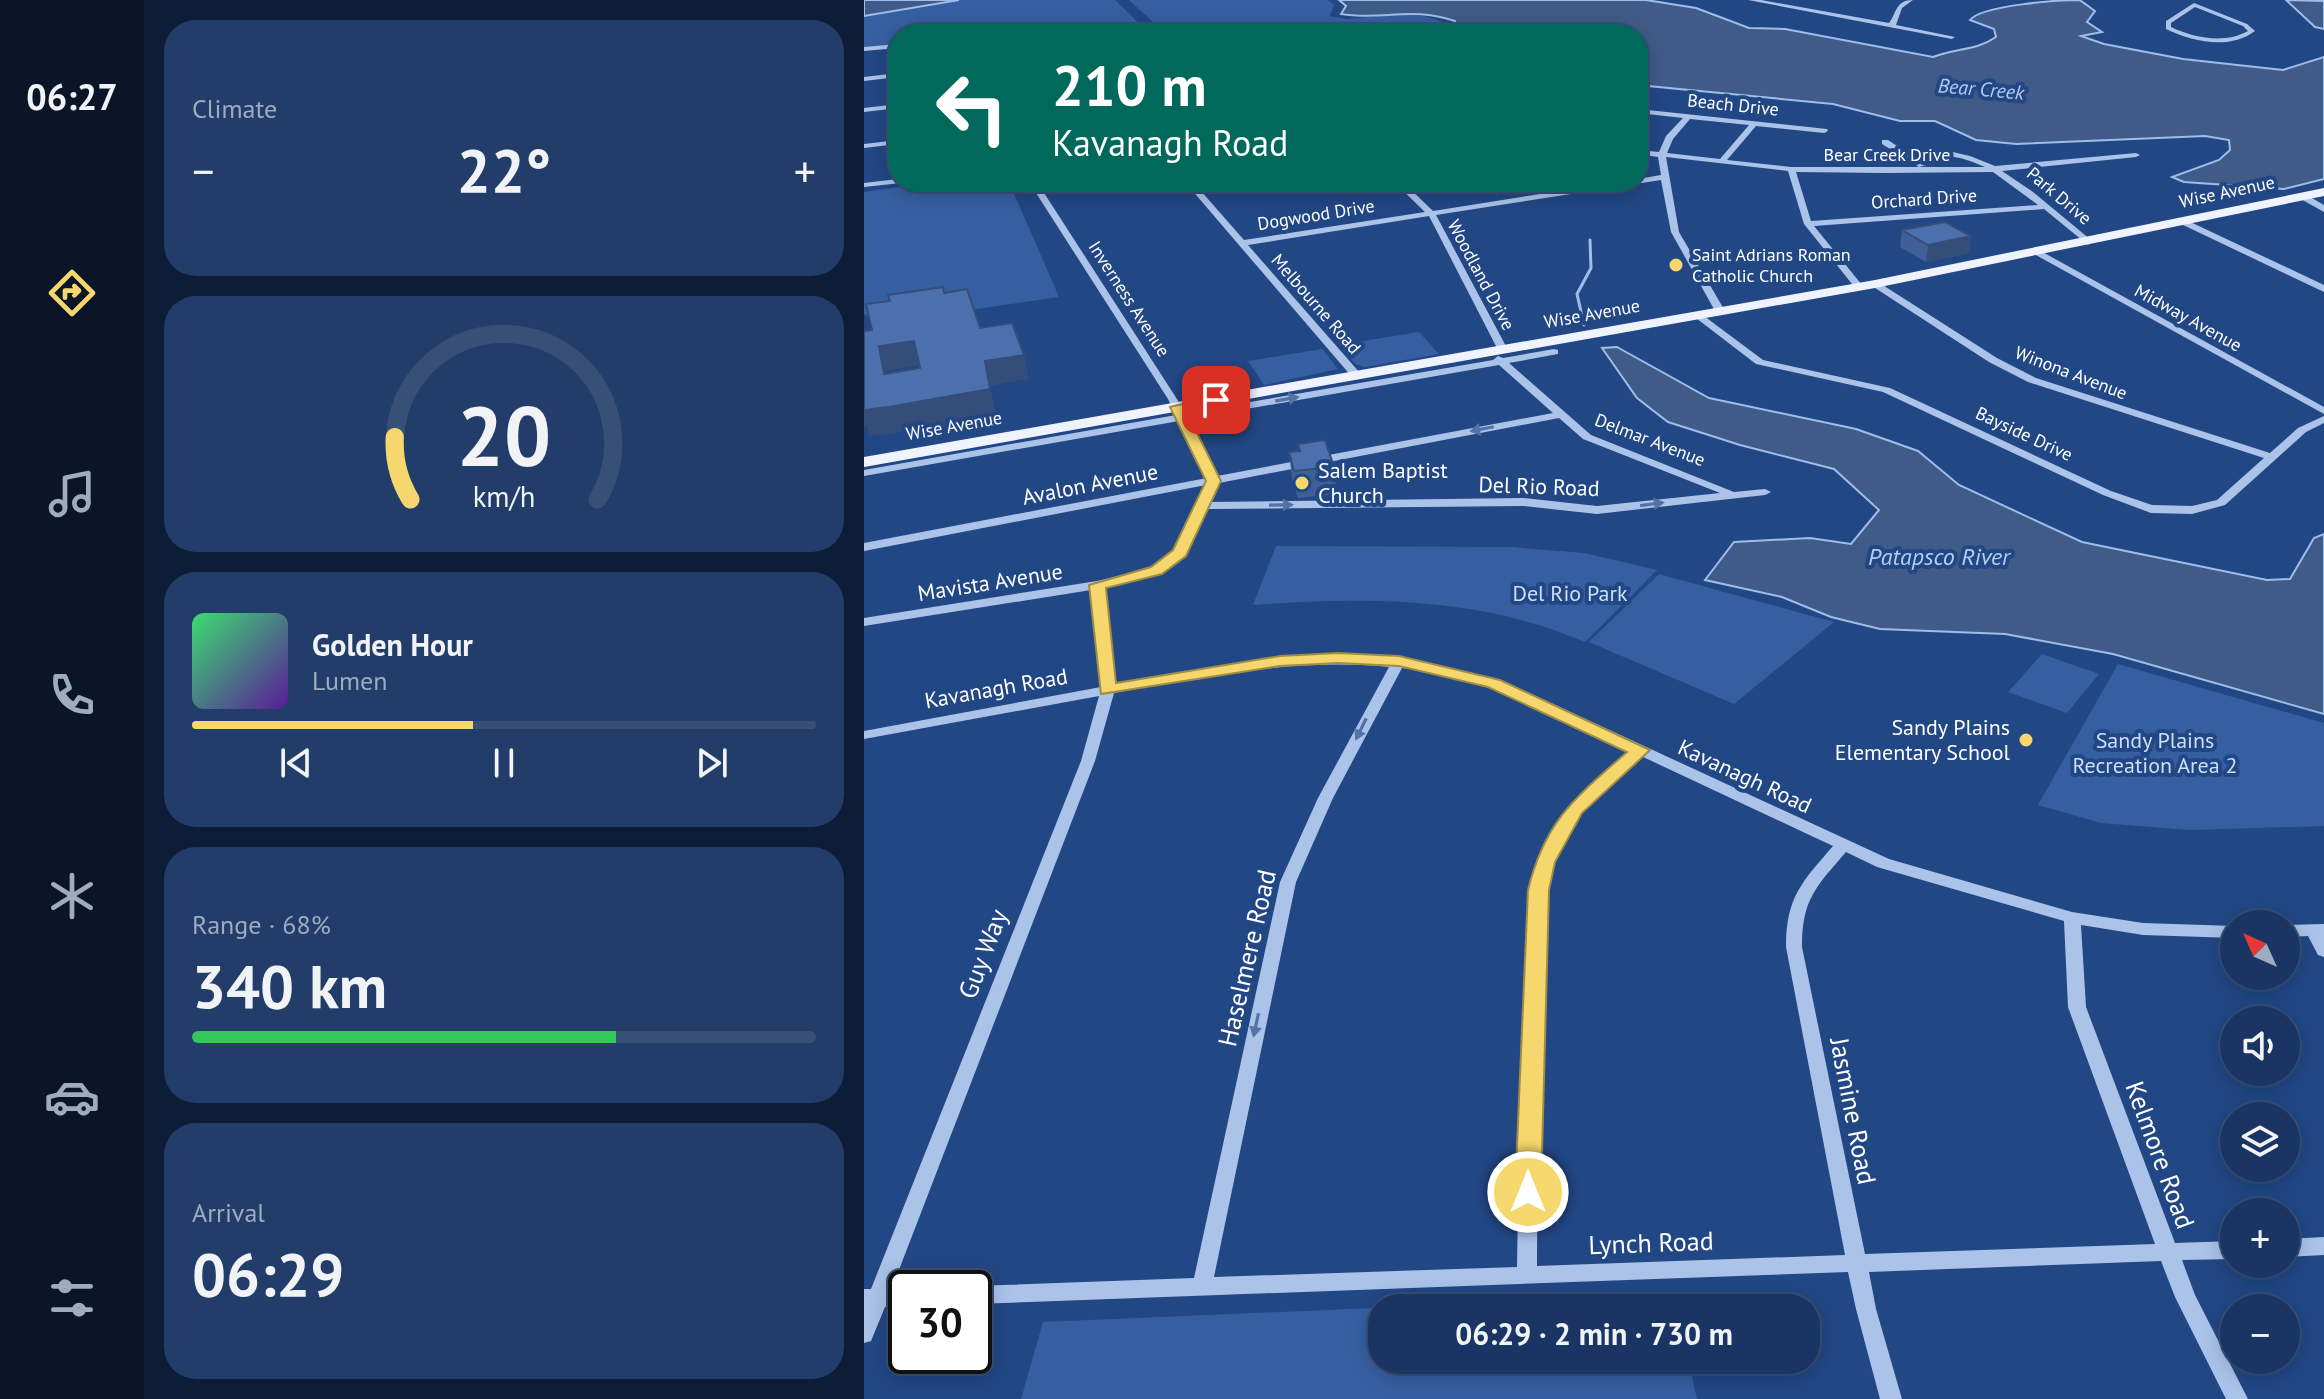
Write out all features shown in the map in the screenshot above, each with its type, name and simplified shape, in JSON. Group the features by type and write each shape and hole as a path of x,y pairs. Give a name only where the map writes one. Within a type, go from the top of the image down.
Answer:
{"main road":[{"name":"Wise Avenue","path":"864,462 1180,412 1356,375 1498,354 1875,284 2324,192"}],"street":[{"path":"1751,0 1952,37"},
{"path":"1889,26 1894,23 1899,7 1910,0"},
{"path":"2192,3 2245,25 2252,31 2235,38 2205,39 2181,34 2167,26 2192,3"},
{"path":"864,49 888,47"},
{"path":"864,79 888,76"},
{"path":"864,110 888,107"},
{"name":"Beach Drive","path":"1648,112 1824,131"},
{"path":"1689,116 1669,138 1662,155 1665,177 1675,232 1720,311"},
{"path":"1722,161 1755,123"},
{"path":"1885,142 1928,171"},
{"path":"864,146 888,143"},
{"name":"Park Drive","path":"1918,154 1948,151 1997,169 2016,179 2042,207 2088,242"},
{"name":"Bear Creek Drive","path":"1648,153 1791,169 1928,171 1997,169 2136,155"},
{"path":"1791,169 1808,224 1859,287"},
{"path":"1648,180 1665,177"},
{"path":"864,185 888,182"},
{"name":"Inverness Avenue","path":"1039,192 1180,412 1214,481"},
{"name":"Melbourne Road","path":"1198,192 1356,375"},
{"name":"Woodland Drive","path":"1409,192 1431,213 1498,354"},
{"name":"Dogwood Drive","path":"1242,243 1567,192"},
{"path":"2302,196 2324,209"},
{"name":"Orchard Drive","path":"1808,224 2042,207"},
{"path":"2184,222 2324,289"},
{"name":"Midway Avenue","path":"2037,252 2324,411"},
{"name":"Winona Avenue","path":"1875,284 1993,360 2032,380 2271,457"},
{"name":"Bayside Drive","path":"1697,315 1760,362 1886,390 2140,506 2171,511 2213,506 2226,500 2302,430 2324,419"},
{"name":"Wise Avenue","path":"864,473 1498,354 1554,352"},
{"name":"Delmar Avenue","path":"1498,354 1559,415 1603,445 1729,493"},
{"name":"Avalon Avenue","path":"864,547 1559,415"},
{"name":"Mavista Avenue","path":"864,622 1145,575 1171,562 1183,548 1214,481"},
{"name":"Del Rio Road","path":"1203,506 1523,502 1597,510 1729,493 1765,492"},
{"name":"Guy Way","path":"864,1334 871,1298 1088,761 1108,690 1097,585"},
{"name":"Kavanagh Road","path":"864,735 1280,661 1338,658 1399,661 1494,683 1842,846 1956,886 2072,918 2143,929 2220,932"},
{"name":"Haselmere Road","path":"1202,1287 1288,882 1364,721 1399,661"},
{"path":"1527,1276 1528,1138 1538,890 1545,862 1574,810 1640,750"},
{"name":"Jasmine Road","path":"1842,846 1798,900 1792,927 1858,1263 1891,1399"},
{"name":"Kelmore Road","path":"2072,918 2077,1007 2185,1297 2237,1399"},
{"path":"2318,930 2324,951"},
{"path":"2300,1247 2324,1246"},
{"name":"Lynch Road","path":"992,1294 2220,1250"}],"green space":[{"path":"954,0 1115,0 1140,24 888,24 888,45 864,48 864,13"},
{"path":"1129,0 1328,0 1334,5 1330,16 1347,19 1400,14 1425,16 1445,23 1444,24 1155,24"},
{"path":"888,189 888,192 1013,192 1059,297 878,323 864,314 864,192"},
{"path":"1419,332 1439,354 1365,367 1355,364 1339,345"},
{"path":"1322,349 1338,369 1264,385 1248,361"},
{"name":"Del Rio Park","path":"1276,546 1510,547 1584,553 1657,570 1585,642 1504,616 1422,603 1338,601 1253,605"},
{"path":"1659,574 1834,622 1734,704 1589,642"},
{"path":"2042,654 2099,674 2067,713 2008,692"},
{"name":"Sandy Plains Recreation Area 2","path":"2118,664 2324,723 2324,826 2190,830 2101,823 2038,805"},
{"path":"1368,1308 1368,1374 1691,1374 1697,1399 1021,1399 1043,1322"}],"water":[{"path":"864,0 959,0 864,16"},
{"name":"Bear Creek","path":"1339,0 1646,0 1696,8 1749,28 1785,29 1933,57 1981,45 1996,37 1994,29 1970,20 1977,15 2022,4 2079,0 2095,11 2087,22 2102,32 2081,36 2104,44 2183,59 2283,70 2324,57 2324,179 2284,189 2184,182 2172,177 2219,160 2230,150 2229,140 2205,136 2016,144 1976,140 1935,121 1900,121 1833,104 1648,86 1648,24 1454,24 1455,21 1424,15 1341,14 1346,6"},
{"path":"2286,0 2324,1 2324,29 2315,27"},
{"name":"Patapsco River","path":"1617,347 1709,398 1856,429 1918,451 1959,485 2082,542 2267,580 2290,579 2314,538 2324,534 2324,714 2113,654 2005,634 1880,629 1831,617 1782,597 1705,580 1734,542 1810,538 1851,544 1879,510 1834,469 1740,445 1668,422 1637,398 1602,348"}],"building":[{"path":"1945,222 1971,236 1928,245 1902,230"},
{"path":"943,287 944,293 967,289 980,328 1012,323 1024,355 985,361 990,389 864,410 864,331 872,330 866,304 890,301 888,295","holes":["914,341 920,368 884,374 879,346"]},
{"path":"1325,440 1334,467 1294,471 1289,452 1300,451 1298,444"}],"waterway":[{"path":"1584,325 1577,294 1591,268 1590,240"}],"place":[{"name":"Saint Adrians Roman Catholic Church","path":"1676,265"},
{"name":"Salem Baptist Church","path":"1302,483"},
{"name":"Sandy Plains Elementary School","path":"2026,740"}],"route":[{"path":"1216,400 1177,407 1214,481 1180,552 1156,571 1097,585 1108,690 1280,661 1338,658 1399,661 1494,683 1640,750 1574,810 1545,862 1538,890 1528,1192"}]}
